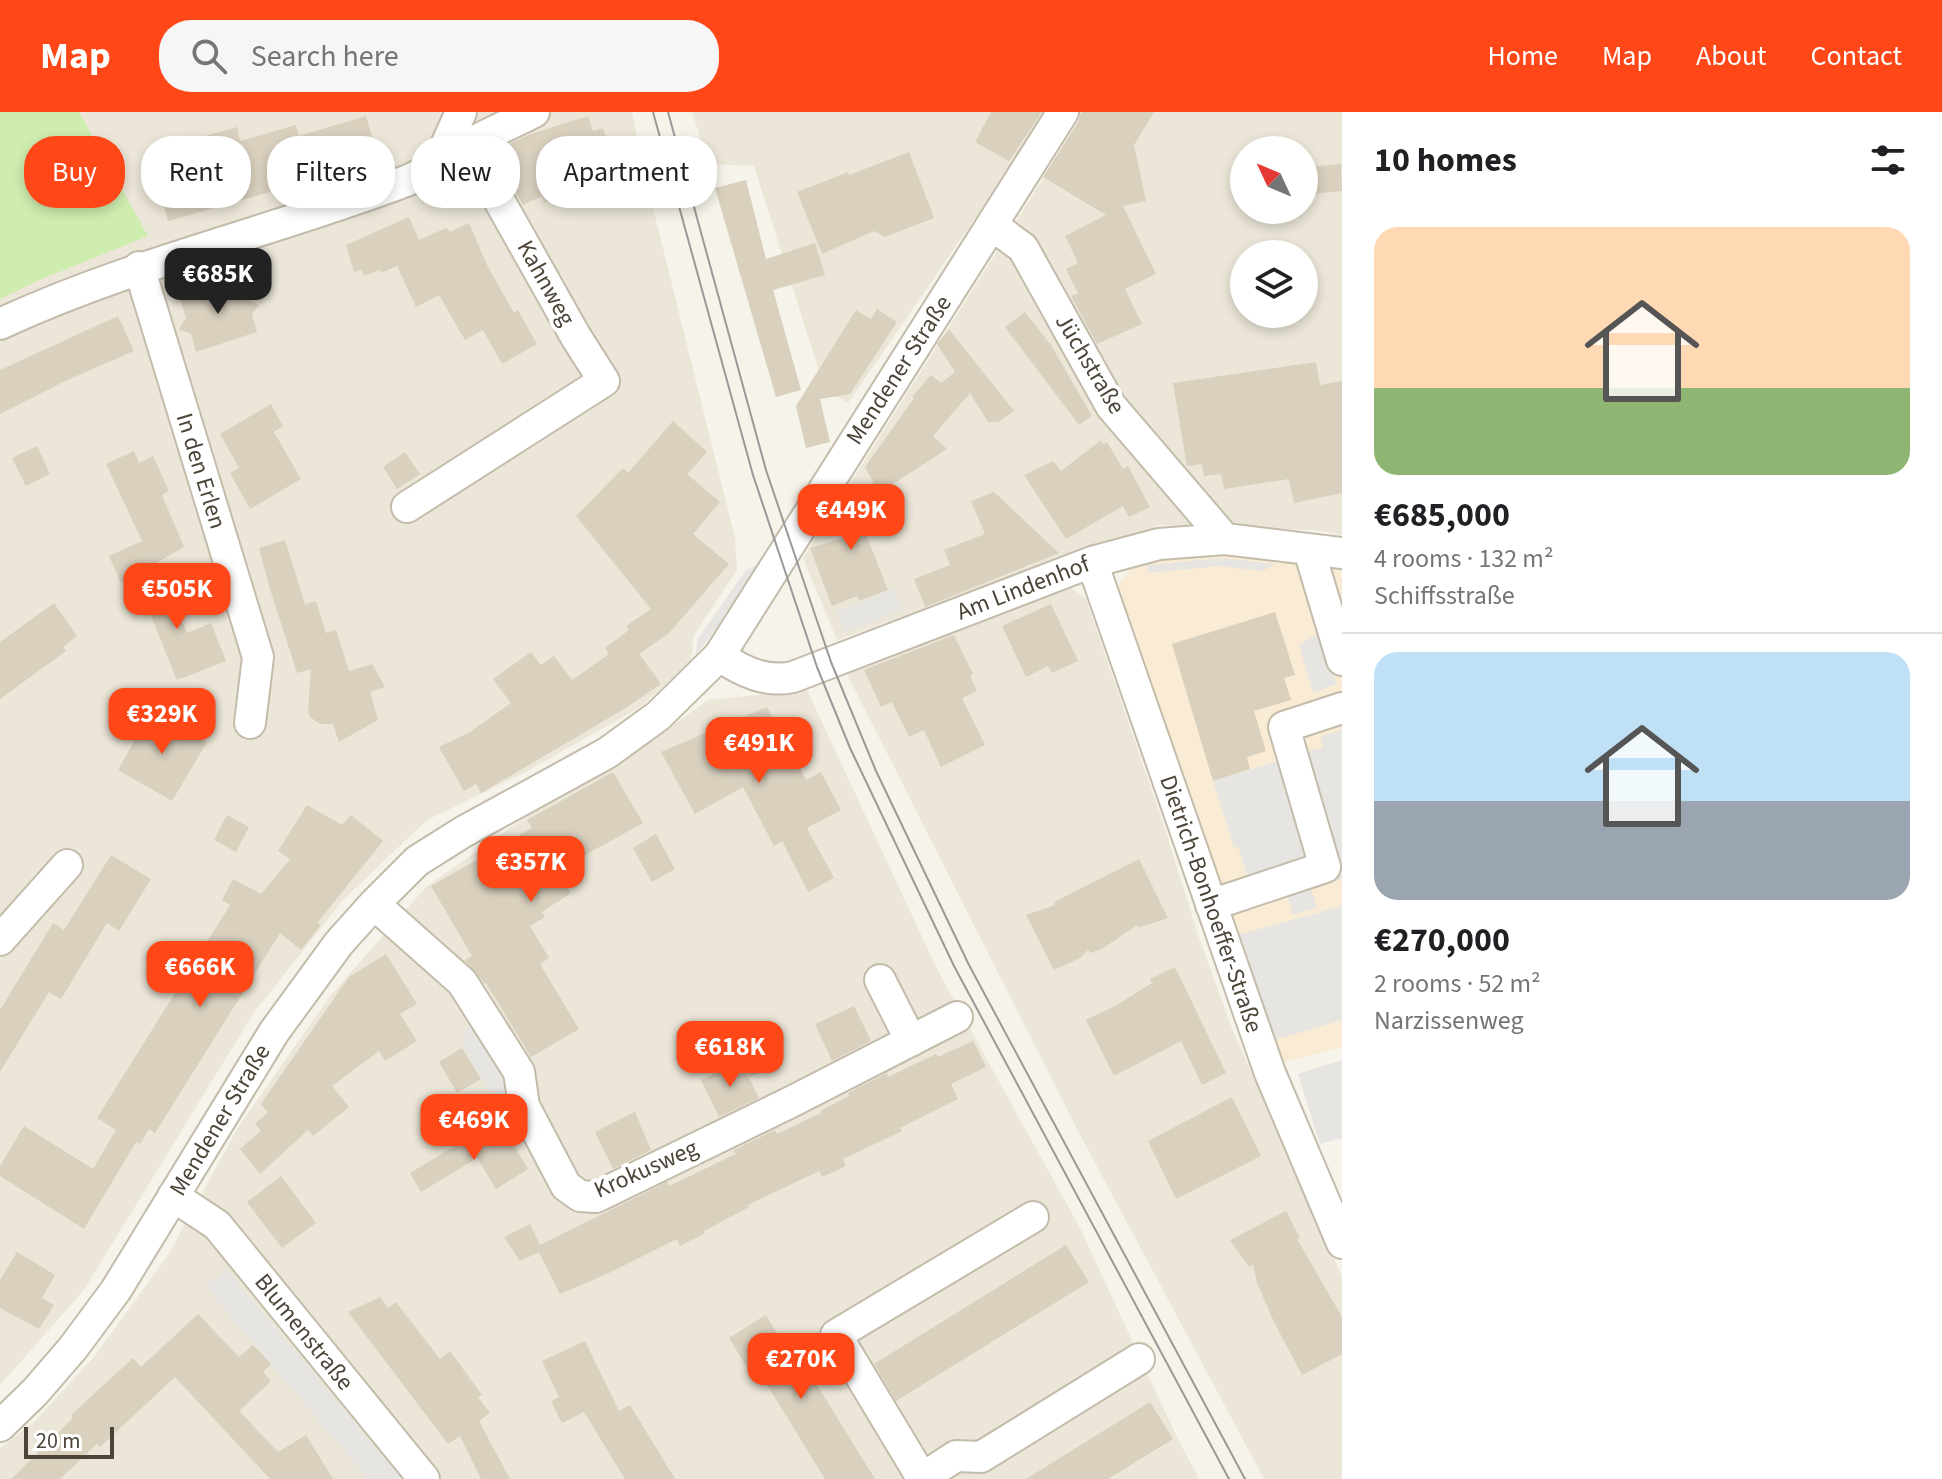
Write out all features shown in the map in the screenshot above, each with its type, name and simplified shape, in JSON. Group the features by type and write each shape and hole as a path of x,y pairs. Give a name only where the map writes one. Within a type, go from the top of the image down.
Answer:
{"street":[{"path":"450,136 461,112"},
{"path":"486,136 534,112"},
{"name":"Mendener Straße","path":"0,1426 73,1348 116,1290 274,1032 339,943 374,904 417,861 463,832 607,753 658,716 719,656 1063,112"},
{"path":"0,324 42,304 139,267 309,216 411,179"},
{"name":"Kahnweg","path":"407,507 604,381 503,208"},
{"name":"Jüchstraße","path":"992,225 1023,248 1111,406 1225,539"},
{"name":"In den Erlen","path":"139,267 258,657 250,723"},
{"name":"Am Lindenhof","path":"719,656 741,671 777,681 793,677 1092,562 1159,544 1225,539 1342,553"},
{"path":"1309,550 1342,660"},
{"name":"Dietrich-Bonhoeffer-Straße","path":"1092,562 1270,1073 1342,1243"},
{"path":"1211,905 1325,867 1284,727 1342,708"},
{"path":"0,940 67,865"},
{"name":"Krokusweg","path":"374,904 462,982 519,1072 524,1106 566,1186 580,1196 596,1197 957,1017"},
{"path":"880,980 911,1041"},
{"name":"Blumenstraße","path":"173,1196 217,1225 424,1479"},
{"path":"1033,1217 836,1335 921,1479 956,1456 981,1457 1139,1359"}],"shaded area":[{"path":"0,112 632,112 637,136 536,136 536,208 653,208 735,538 737,570 694,635 691,661 639,708 518,776 427,820 343,900 253,1014 84,1290 0,1385"},
{"path":"692,112 1044,112 1013,163 848,403 825,390 754,166 717,164 717,136 700,136"},
{"path":"1085,112 1342,112 1342,535 1315,530 1160,525 837,640 803,558"},
{"path":"1200,554 1244,555 1342,571 1342,1047 1279,1064 1116,597 1120,583 1135,564"},
{"path":"1222,558 1275,564 1263,571 1219,566 1148,573 1147,565"},
{"path":"761,564 737,602 696,655 697,640 746,570"},
{"path":"1069,587 1086,599 1233,1031 1342,1276 1342,1479 1264,1479 1078,1131 846,672"},
{"path":"894,589 902,609 844,633 836,612"},
{"path":"1321,632 1337,684 1313,693 1299,645"},
{"path":"807,690 938,971 1080,1228 1199,1479 0,1479 0,1448 34,1422 94,1357 168,1255 239,1126 331,995 426,887 526,817 627,758 708,700"},
{"path":"1342,730 1342,879 1311,888 1317,908 1293,915 1287,894 1256,903 1238,847 1234,848 1213,781 1323,747 1320,736"},
{"path":"1342,906 1342,1020 1275,1040 1238,935"},
{"path":"472,1014 509,1074 502,1098 496,1102 462,1045"},
{"path":"1342,1060 1342,1138 1320,1144 1298,1074"},
{"path":"226,1269 402,1479 368,1479 205,1286"}],"green space":[{"path":"0,112 79,112 92,136 24,136 24,208 125,208 125,195 148,236 0,299"}],"building":[{"path":"991,112 1042,112 1009,161 975,142"},
{"path":"1081,112 1154,112 1134,145 1146,201 1123,206 1156,274 1125,289 1142,324 1097,344 1071,296 1078,293 1066,269 1078,263 1065,236 1106,215 1043,177 1078,122"},
{"path":"366,116 372,136 299,136"},
{"path":"588,116 593,131 603,128 606,136 536,136 536,199 523,205 520,200 520,139"},
{"path":"296,125 299,136 267,136 267,193 251,197 251,138"},
{"path":"237,127 239,136 206,136"},
{"path":"909,152 934,218 885,237 874,231 822,254 797,192"},
{"path":"1341,164 1342,191 1318,193 1318,166"},
{"path":"746,180 766,259 815,243 825,275 773,290 801,390 776,397 717,187"},
{"path":"165,208 214,208 168,221"},
{"path":"409,217 419,240 446,228 450,232 469,223 488,267 514,313 518,310 537,344 502,364 483,330 465,340 439,295 416,307 397,266 364,276 362,270 354,272 346,245"},
{"path":"241,281 246,299 259,305 252,314 257,332 196,352 191,334 179,329 186,318 180,299"},
{"path":"877,309 897,322 850,394 820,399 830,442 806,448 796,406 856,310 871,319"},
{"path":"1025,312 1051,345 1092,416 1079,425 1005,327"},
{"path":"118,316 134,351 0,414 0,370"},
{"path":"949,329 1014,411 998,422 988,422 970,393 933,436 947,449 879,493 865,467 912,397 931,375 941,383 955,372 937,344"},
{"path":"1316,362 1320,385 1342,381 1342,493 1294,503 1289,479 1224,489 1221,474 1204,476 1202,464 1187,466 1173,383"},
{"path":"271,404 283,426 274,432 301,479 250,509 230,473 239,468 220,434"},
{"path":"673,421 707,452 687,474 720,502 693,534 729,564 669,633 639,654 661,684 481,793 476,784 464,791 439,747 470,732 511,703 493,679 531,652 541,665 554,656 572,680 609,654 605,648 629,630 626,626 651,609 576,516 623,468 628,473"},
{"path":"1101,440 1103,444 1107,442 1123,469 1128,466 1150,507 1129,517 1123,506 1066,539 1024,475 1053,461 1061,471"},
{"path":"37,446 50,474 26,486 12,458"},
{"path":"134,451 139,463 153,456 169,491 162,495 184,547 121,583 109,556 142,541 106,464"},
{"path":"405,452 420,474 397,489 383,467"},
{"path":"861,485 885,523 865,532 888,590 859,601 857,596 832,606 810,548 843,538 832,518 846,495"},
{"path":"994,492 1059,553 925,607 914,579 950,565 944,550 985,534 971,501"},
{"path":"285,540 305,604 316,601 326,633 336,630 349,671 372,664 385,687 370,692 378,720 339,742 333,724 320,724 310,717 311,669 297,673 269,586 259,548"},
{"path":"165,578 187,633 211,623 226,661 177,680 148,609 137,614 127,590"},
{"path":"54,603 77,636 63,647 66,651 0,699 0,642"},
{"path":"1051,604 1078,661 1052,673 1048,666 1026,677 1002,626"},
{"path":"1275,612 1295,675 1284,678 1291,700 1254,711 1266,751 1247,757 1250,769 1213,781 1172,644"},
{"path":"954,635 973,674 970,676 977,691 962,698 985,745 941,767 924,730 909,737 892,702 881,707 864,670"},
{"path":"767,707 806,780 821,772 841,810 807,828 834,878 808,892 782,841 774,846 743,787 695,814 661,752"},
{"path":"151,710 207,742 172,801 118,770"},
{"path":"613,772 643,823 578,859 584,870 564,882 571,893 542,912 545,917 530,926 549,958 540,964 579,1029 531,1057 486,983 465,960 472,956 431,886 532,828 527,820"},
{"path":"307,805 342,825 351,815 383,841 318,922 321,925 301,950 280,933 155,1133 149,1129 140,1144 136,1142 84,1229 0,1176 0,1166 24,1126 93,1169 116,1130 97,1118 230,905 222,900 233,879 261,894 290,859 278,851"},
{"path":"227,815 249,827 236,852 214,840"},
{"path":"656,834 675,869 652,882 633,848"},
{"path":"111,855 151,879 119,931 107,923 61,999 49,992 0,1072 0,1010 53,923 64,930"},
{"path":"1139,859 1168,918 1138,928 1137,925 1102,949 1090,953 1088,950 1080,958 1054,970 1026,915 1055,905 1054,902"},
{"path":"386,954 417,1004 400,1014 417,1041 385,1061 379,1051 332,1086 349,1107 313,1136 308,1130 260,1174 240,1149 261,1131 255,1123 268,1113 261,1104 349,977"},
{"path":"1175,967 1226,1073 1202,1085 1181,1041 1114,1076 1086,1020 1115,1006 1152,983 1150,979"},
{"path":"854,1006 871,1041 832,1061 815,1024"},
{"path":"757,1030 774,1066 750,1077 732,1042"},
{"path":"973,1041 986,1067 951,1084 958,1099 900,1128 902,1131 843,1159 846,1166 822,1177 819,1171 748,1205 680,1246 677,1239 560,1294 539,1252 520,1261 504,1237 530,1224 540,1245 667,1182 669,1186 736,1154 734,1150 775,1130 777,1134 821,1113 849,1096 848,1093 887,1073 888,1077 936,1054 938,1057"},
{"path":"462,1048 481,1079 457,1093 439,1062"},
{"path":"741,1061 759,1098 719,1117 701,1080"},
{"path":"1232,1097 1261,1156 1176,1199 1148,1141"},
{"path":"635,1112 651,1150 613,1169 595,1132"},
{"path":"506,1132 528,1169 496,1189 477,1158 421,1192 410,1173 476,1133 483,1144"},
{"path":"281,1176 316,1223 282,1248 247,1202"},
{"path":"1286,1211 1300,1238 1297,1239 1342,1317 1342,1354 1302,1375 1274,1322 1257,1283 1253,1265 1249,1267 1230,1240"},
{"path":"1066,1245 1089,1282 896,1401 874,1364"},
{"path":"17,1252 55,1275 42,1298 54,1305 39,1329 0,1308 0,1280"},
{"path":"380,1297 388,1308 396,1302 440,1359 450,1351 482,1395 478,1397 490,1413 479,1421 510,1479 481,1479 460,1436 448,1444 348,1312"},
{"path":"198,1314 239,1357 253,1345 271,1364 263,1372 271,1381 239,1411 278,1452 306,1435 333,1479 270,1479 175,1377 100,1447 97,1444 60,1479 11,1479 73,1418 71,1415 133,1358 141,1367"},
{"path":"766,1315 785,1347 791,1343 875,1479 825,1479 755,1365 748,1369 729,1338"},
{"path":"585,1341 619,1411 630,1405 675,1479 625,1479 584,1412 562,1423 551,1401 559,1397 542,1361"},
{"path":"1150,1402 1173,1439 1108,1479 1026,1479"}],"tram line":[{"path":"653,112 753,475 817,667 850,748 954,966 1229,1479"},
{"path":"668,112 766,470 831,662 876,771 969,965 1245,1479"}]}
